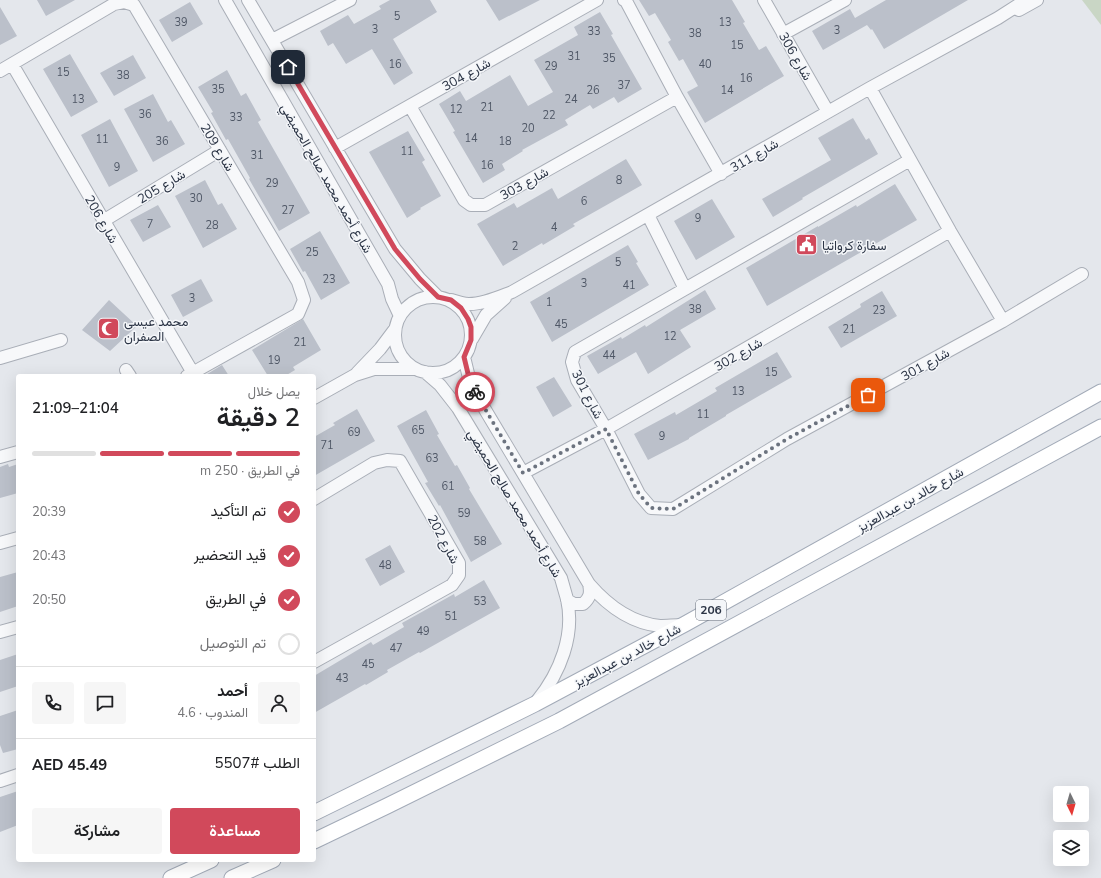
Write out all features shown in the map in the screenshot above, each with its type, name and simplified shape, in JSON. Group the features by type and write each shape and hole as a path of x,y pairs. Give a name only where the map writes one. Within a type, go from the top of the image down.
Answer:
{"main road":[{"name":"شارع خالد بن عبدالعزيز","path":"316,812 535,704 685,624 1101,392"},
{"name":"شارع خالد بن عبدالعزيز","path":"316,840 559,721 1101,427"},
{"path":"171,878 207,862"},
{"path":"232,878 268,862"}],"street":[{"name":"شارع أحمد محمد صالح الحميضي","path":"225,0 388,284 392,299 400,316"},
{"name":"شارع أحمد محمد صالح الحميضي","path":"248,0 395,249 420,279 438,297"},
{"path":"272,40 350,0"},
{"name":"شارع 304","path":"335,148 597,0"},
{"path":"624,0 626,1 676,97 721,174"},
{"name":"شارع 306","path":"764,0 828,112"},
{"path":"783,34 845,0"},
{"name":"شارع 311","path":"451,300 468,304 480,303 512,292 648,216 870,88 998,18 1026,0"},
{"name":"شارع 311","path":"998,18 1025,8 1037,0"},
{"name":"شارع 209","path":"0,71 114,4 124,2 134,5 298,282 304,300 298,314 190,374"},
{"name":"شارع 206","path":"12,64 190,374"},
{"path":"870,88 950,231 1003,321"},
{"name":"شارع 303","path":"410,106 464,200 471,205 484,205 676,97"},
{"name":"شارع 205","path":"103,221 220,150"},
{"name":"شارع 301","path":"910,160 575,352 572,362 577,380 606,429 639,494 651,508 673,509 787,439 1003,321 1082,274"},
{"path":"648,216 685,289"},
{"name":"شارع 302","path":"523,473 606,429 950,231"},
{"name":"شارع 311","path":"471,340 486,315 512,292"},
{"path":"316,397 355,375 374,369 420,370 439,373 446,371 458,364 464,357 471,340 471,327 468,319 461,308 451,300 438,297 428,297 411,303 400,316 395,329 380,349 355,375"},
{"path":"395,329 395,341 400,353 405,361 420,370"},
{"path":"0,358 61,340"},
{"name":"شارع أحمد محمد صالح الحميضي","path":"464,357 471,386 589,584 615,610 637,621 661,626 685,624"},
{"name":"شارع أحمد محمد صالح الحميضي","path":"420,370 440,385 458,408 561,578 567,600 569,625 566,646 559,668 548,688 535,704"},
{"path":"1,454 16,452"},
{"name":"شارع 202","path":"316,498 374,463 387,460 400,461 458,563 459,575 452,585 316,661"},
{"path":"0,543 16,539"},
{"path":"567,600 574,604 583,604 589,599 591,591 589,584"},
{"path":"0,632 16,627"},
{"path":"0,781 16,776"}],"green space":[{"path":"1082,0 1101,0 1101,25"}],"building":[{"path":"37,0 75,0 46,16"},
{"path":"390,0 430,0 437,12 393,39 413,73 394,85 372,49 346,64 333,43 328,46 320,31 348,15 354,24 381,9 379,6"},
{"path":"486,0 540,0 499,21"},
{"path":"639,0 732,0 745,22 743,23 759,50 766,46 784,76 705,123 687,92 698,86 683,59 679,61 668,42 671,40 655,13 649,16"},
{"path":"886,0 968,0 884,49 872,29 871,30 867,25 823,50 812,31 850,9 855,18"},
{"path":"190,2 203,24 172,42 159,20"},
{"path":"0,7 17,36 0,45"},
{"path":"600,12 613,34 611,35 642,89 618,103 614,97 593,109 590,105 565,120 568,125 522,150 523,151 502,164 505,170 483,183 453,132 455,131 439,104 460,91 466,101 510,75 528,106 553,92 534,60 578,35 574,27"},
{"path":"70,54 98,102 71,117 43,69"},
{"path":"133,55 146,78 114,96 100,73"},
{"path":"227,70 241,96 246,93 261,120 258,122 310,213 279,231 228,139 226,140 211,113 213,112 198,87"},
{"path":"153,94 168,122 171,120 185,144 153,162 124,109"},
{"path":"853,118 866,140 869,138 878,154 802,198 803,199 773,217 762,199 831,160 818,138"},
{"path":"110,119 138,171 109,187 81,135"},
{"path":"408,131 425,160 422,162 441,196 420,208 421,209 407,218 369,152"},
{"path":"626,159 642,185 573,224 575,226 543,245 542,243 503,266 477,224 514,203 517,208 552,188 558,199"},
{"path":"205,180 218,205 222,203 237,229 203,248 175,196"},
{"path":"895,184 917,220 767,306 746,268 856,205 857,207"},
{"path":"712,199 735,237 696,260 674,221"},
{"path":"158,205 171,227 143,242 130,220"},
{"path":"320,231 350,283 321,300 305,271 303,272 290,249"},
{"path":"628,245 638,262 636,263 649,285 552,342 530,302"},
{"path":"201,279 213,301 183,317 171,295"},
{"path":"705,290 716,309 680,330 691,347 648,374 636,352 598,374 587,356 621,337 622,339 645,325 646,327"},
{"path":"882,291 897,316 841,348 828,327 861,307 860,304"},
{"name":"محمد عيسى الصفران","path":"109,300 137,326 110,351 82,330"},
{"path":"303,319 321,350 293,367 295,370 288,374 267,374 252,350"},
{"path":"777,352 792,377 726,415 689,439 648,460 634,434 675,412 676,415 717,391 715,388"},
{"path":"222,365 228,374 207,374"},
{"path":"554,377 572,406 553,417 536,387"},
{"path":"357,409 375,441 316,475 316,436 335,425 333,423"},
{"path":"426,410 439,434 437,435 455,466 457,465 470,488 469,489 502,544 471,562 440,505 439,506 425,483 428,482 397,426"},
{"path":"8,464 9,467 16,465 16,494 0,498 0,467"},
{"path":"390,545 405,572 380,586 365,559"},
{"path":"16,573 16,607 0,612 0,577"},
{"path":"484,580 500,608 387,670 388,672 366,685 365,684 316,712 316,675 371,642 373,645 404,627 402,623 454,594 455,597"},
{"path":"16,655 16,687 0,692 0,660"},
{"path":"16,711 16,750 3,753 0,745 0,716"},
{"path":"16,792 16,826 0,832 0,797"}],"way so far":[{"path":"475,392 523,473 606,429 639,494 651,508 673,509 787,439 868,395"}],"place":[{"name":"سفارة كرواتيا","path":"806,245"},
{"name":"محمد عيسى الصفران","path":"109,328"}],"route":[{"path":"288,67 395,249 420,279 438,297 451,300 461,308 468,319 471,327 471,340 464,357 471,386 475,392"}]}
